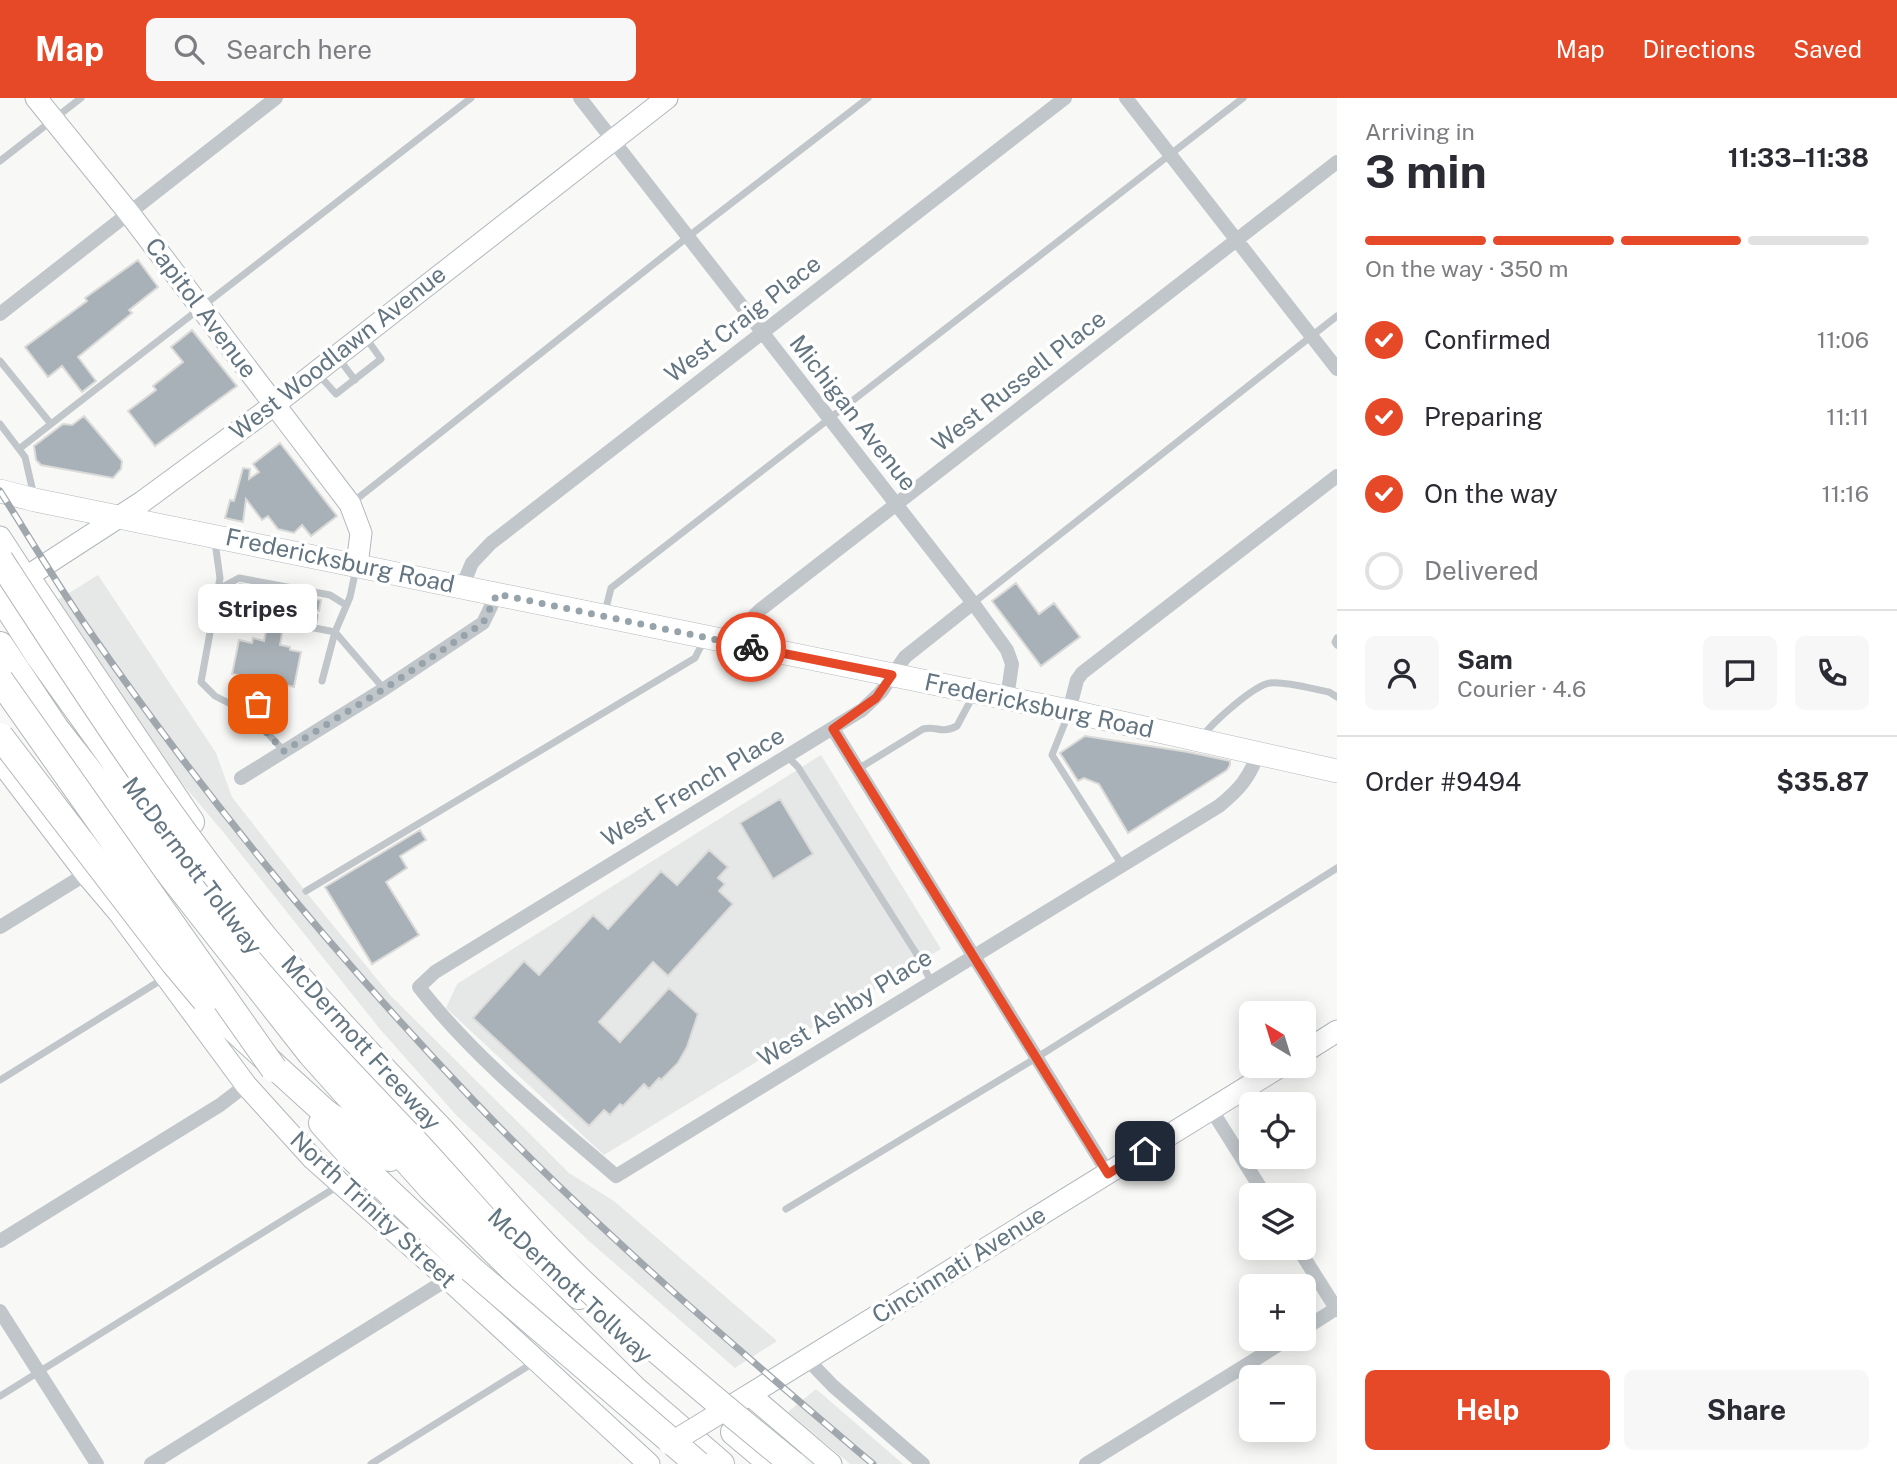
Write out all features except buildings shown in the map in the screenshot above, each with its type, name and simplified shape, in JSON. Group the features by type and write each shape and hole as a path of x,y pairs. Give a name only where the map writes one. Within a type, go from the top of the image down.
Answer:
{"highway":[{"name":"McDermott Freeway","path":"0,560 104,719 169,810 265,937 338,1022 473,1164 527,1227 589,1289 706,1393 793,1464"},
{"name":"McDermott Tollway","path":"10,587 402,1121 505,1227 612,1328 772,1464"},
{"name":"McDermott Tollway","path":"0,645 56,729 310,1054 431,1188 633,1388 721,1464"},
{"path":"0,680 274,1069"},
{"path":"0,736 174,963 220,1018 274,1069 460,1274 671,1454"},
{"path":"120,913 223,1019 326,1113 431,1188"},
{"path":"460,1274 698,1464"}],"main road":[{"name":"Fredericksburg Road","path":"0,491 1007,698 1337,771"}],"street":[{"name":"Capitol Avenue","path":"36,98 129,213 350,504 361,533 357,565"},
{"path":"0,314 276,98"},
{"name":"Michigan Avenue","path":"580,98 1007,650 1012,664 1007,698"},
{"name":"West Woodlawn Avenue","path":"10,587 120,516 274,405 667,98"},
{"name":"West Craig Place","path":"462,587 472,563 491,543 1065,98"},
{"path":"1126,98 1337,369"},
{"name":"West Russell Place","path":"745,646 754,616 760,610 1337,162"},
{"path":"1069,711 1077,680 1093,664 1337,476"},
{"path":"0,537 10,587"},
{"path":"241,778 384,689 483,623 497,594"},
{"name":"West French Place","path":"617,1176 531,1102 440,1015 419,987 435,972 833,729 876,698 905,657 973,603"},
{"path":"833,729 1108,1174"},
{"name":"West Ashby Place","path":"617,1176 1219,806 1240,788 1259,752"},
{"name":"North Trinity Street","path":"0,761 86,874 120,913 246,1085 313,1159 340,1185 460,1274 537,1361 643,1463"},
{"path":"0,927 86,874"},
{"path":"1316,1044 1337,1031"},
{"name":"Cincinnati Avenue","path":"643,1463 671,1454 728,1408 1262,1078"},
{"path":"0,1241 220,1105 246,1085"},
{"path":"1211,1110 1257,1183"},
{"path":"1306,1260 1337,1309 1316,1322"},
{"path":"151,1464 460,1274"},
{"path":"0,1311 97,1464"},
{"path":"1086,1464 1269,1351"},
{"path":"807,1359 833,1386 923,1464"},
{"path":"750,1395 831,1464"}],"lane":[{"path":"0,161 81,98"},
{"path":"19,449 471,98"},
{"path":"350,504 868,98"},
{"path":"604,616 611,588 1243,98"},
{"path":"973,603 1337,316"},
{"path":"316,371 335,394 355,380 382,358 364,334"},
{"path":"336,356 355,380"},
{"path":"0,361 51,424"},
{"path":"0,424 25,457 35,500"},
{"path":"214,536 220,578 201,682 215,696 250,715 284,751"},
{"path":"322,681 357,565"},
{"path":"217,590 239,578 259,585 318,596 330,595 346,605"},
{"path":"239,613 242,601"},
{"path":"253,616 256,604"},
{"path":"215,608 268,619"},
{"path":"298,625 300,613"},
{"path":"313,628 315,616"},
{"path":"284,622 335,632 384,689"},
{"path":"306,891 695,658 706,637"},
{"path":"1337,638 1337,646"},
{"path":"1199,740 1212,724 1261,685 1271,682 1329,692 1337,696"},
{"path":"858,770 923,729 929,727 942,731 957,726 975,693"},
{"path":"250,715 258,704 281,710"},
{"path":"1069,711 1052,755 1122,864"},
{"path":"787,756 805,779 931,981"},
{"path":"786,1209 1036,1058 1337,868"},
{"path":"0,1080 166,977"},
{"path":"0,1396 340,1185"},
{"path":"371,1464 537,1361"}],"shaded area":[{"path":"98,575 216,753 232,797 390,995 569,1173 614,1201 777,1341 735,1368 589,1241 457,1116 379,1028 174,774 56,601"},
{"path":"821,755 941,949 604,1155 446,1008 457,984"},
{"path":"816,1389 903,1464 850,1464 788,1412"}],"railway":[{"path":"0,491 57,582 136,697 227,817 371,989 473,1100 618,1242 873,1464"}],"way so far":[{"path":"258,704 250,715 284,751 483,623 497,594 751,647"}],"place":[{"name":"Stripes","path":"258,704"}],"route":[{"path":"751,647 892,675 876,698 833,729 1108,1174 1145,1151"}]}
